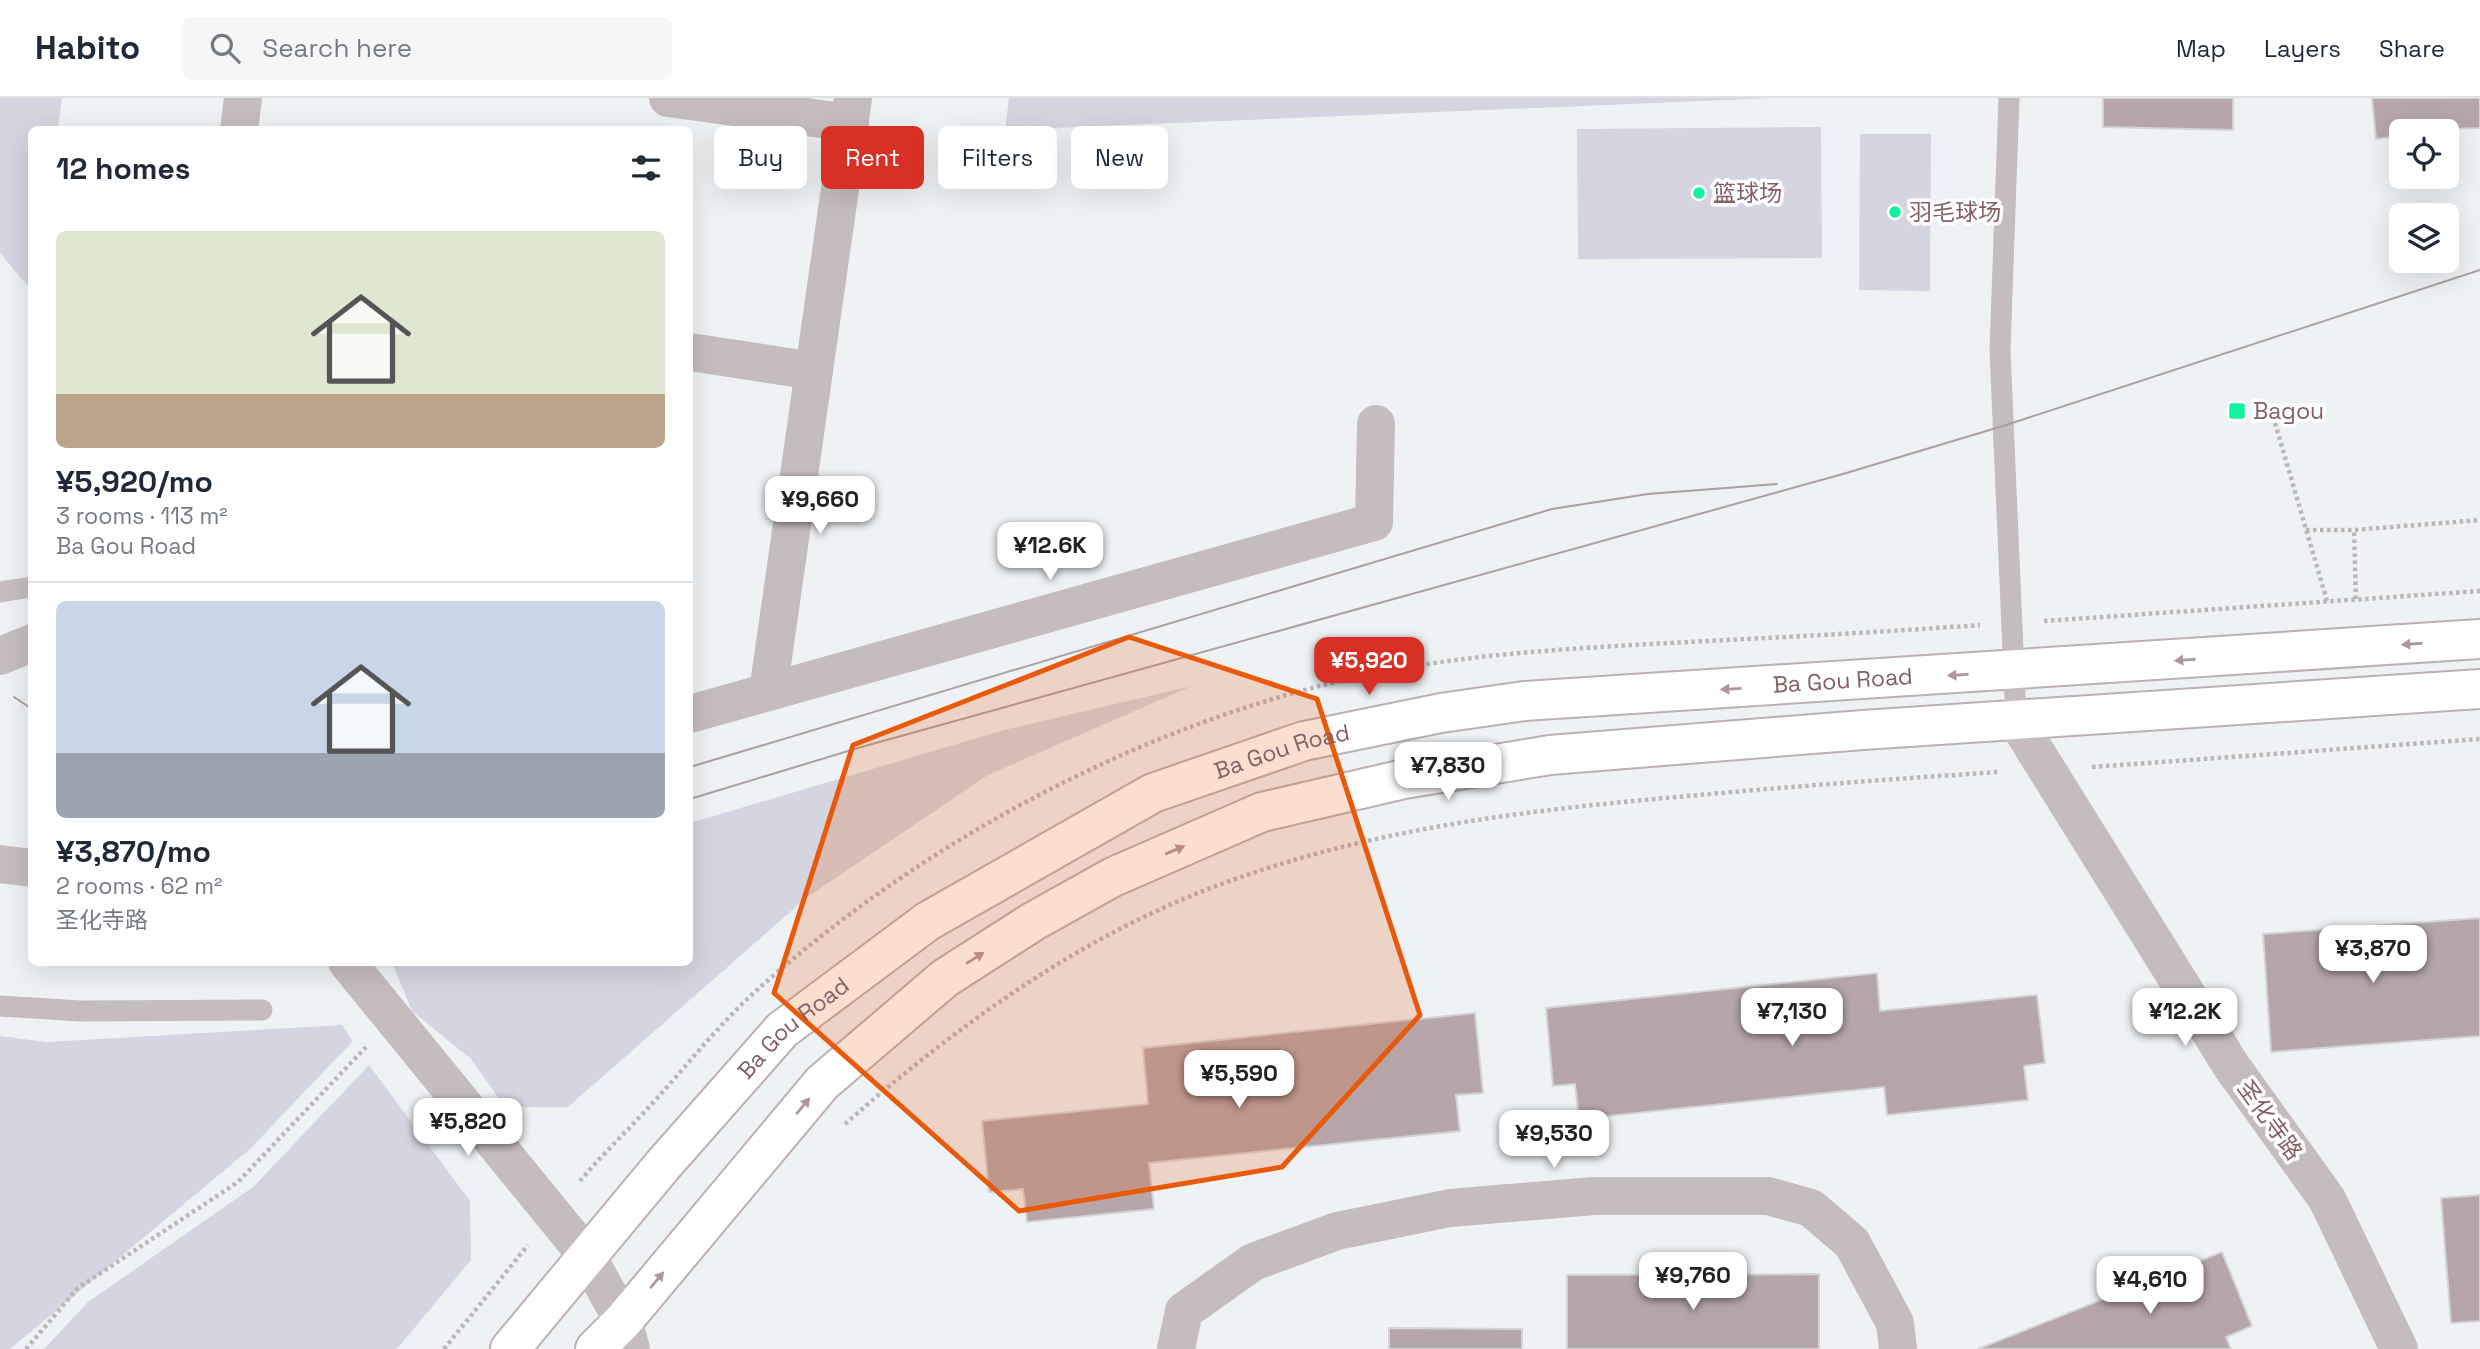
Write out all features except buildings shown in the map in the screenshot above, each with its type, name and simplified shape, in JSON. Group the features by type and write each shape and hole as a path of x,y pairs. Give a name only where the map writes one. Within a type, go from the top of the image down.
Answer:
{"main road":[{"name":"Ba Gou Road","path":"510,1349 782,1030 928,921 1153,793 1304,741 1441,713 1512,702 2480,639"},
{"path":"595,1349 627,1335 822,1083 945,978 1034,921 1113,877 1262,812 1404,779 1550,755 2480,689"}],"street":[{"path":"240,126 243,98"},
{"path":"668,98 852,111 768,692"},
{"path":"693,352 814,371"},
{"path":"693,713 1374,522 1376,424"},
{"path":"0,656 28,645"},
{"name":"圣化寺路","path":"2016,720 2232,1067 2327,1199 2399,1349"},
{"path":"0,864 28,868"},
{"path":"350,966 587,1256 627,1335"},
{"path":"1176,1349 1184,1311 1253,1262 1337,1231 1450,1208 1594,1196 1768,1196 1811,1208 1852,1243 1895,1323 1898,1349"}],"lane":[{"path":"2009,98 2000,350 2016,720"},
{"path":"0,592 28,588"},
{"path":"0,1006 81,1011 262,1010"}],"path":[{"path":"2274,423 2327,601"},
{"path":"2306,530 2354,530 2480,520"},
{"path":"2354,530 2357,599"},
{"path":"842,1126 952,1034 1060,963 1171,905 1275,866 1437,825 1549,809 1869,779 2480,739"},
{"path":"26,1349 78,1288 238,1182 393,1018"}],"highlighted area":[{"path":"1129,637 1317,699 1420,1015 1282,1167 1019,1211 774,993 853,745"}],"shaded area":[{"path":"0,98 62,98 58,126 28,126 28,286 0,253"},
{"path":"1009,98 1773,98 1057,128 1006,126"},
{"name":"篮球场","path":"1821,127 1822,258 1578,259 1577,129"},
{"name":"羽毛球场","path":"1860,134 1931,134 1930,291 1859,290"},
{"path":"1192,686 988,775 806,898 568,1107 505,1107 471,1059 412,1011 393,966 693,966 693,822 1004,730"},
{"path":"342,1025 353,1041 250,1149 10,1349 0,1349 0,1036 47,1042"},
{"path":"369,1065 470,1201 471,1260 397,1349 44,1349 88,1302 253,1187"}],"tram line":[{"path":"693,798 858,748 1843,474 2003,426 2480,270"},
{"path":"693,766 1552,509 1648,494 1777,484"},
{"path":"14,697 28,706"}],"place":[{"name":"篮球场","path":"1699,193"},
{"name":"羽毛球场","path":"1895,212"},
{"name":"Bagou","path":"2237,411"}]}
